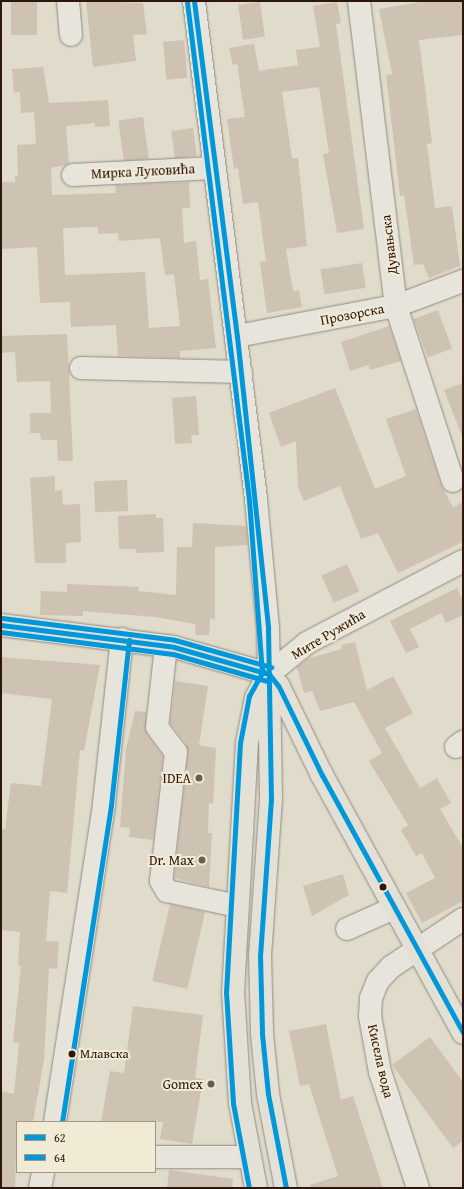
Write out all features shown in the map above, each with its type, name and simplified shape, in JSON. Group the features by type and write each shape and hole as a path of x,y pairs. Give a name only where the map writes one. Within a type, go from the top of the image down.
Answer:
{"main road":[{"path":"1,625 122,639 166,646 269,674 279,687 415,949 463,1033"},
{"path":"256,1188 248,1157 234,1033 237,906 247,743 256,698 269,674"},
{"path":"269,674 271,799 260,955 262,1034 277,1151 286,1188"},
{"path":"248,1157 277,1151"}],"street":[{"path":"68,1 71,35"},
{"path":"194,1 214,168 237,336 262,564 269,674"},
{"name":"Дувањска","path":"359,1 396,306 453,481"},
{"name":"Мирка Луковића","path":"73,175 214,168"},
{"name":"Прозорска","path":"237,336 396,306 463,281"},
{"path":"81,368 241,372"},
{"name":"Мите Ружића","path":"269,674 307,643 463,561"},
{"path":"55,1121 104,804 122,639"},
{"path":"166,646 157,727 176,752 161,881 167,891 237,906"},
{"path":"347,929 394,908"},
{"name":"Кисела вода","path":"418,1188 380,1072 370,1016 371,998 378,981 415,949 463,919"},
{"path":"156,1157 248,1157"},
{"path":"40,1188 43,1173"}],"building":[{"path":"11,1 37,1 37,35 11,35"},
{"path":"86,1 143,3 147,34 133,35 136,61 93,67"},
{"path":"427,1 463,1 463,35 419,40 432,143 427,144 435,208 452,206 460,266 429,278 423,264 414,265 404,195 400,196 386,75 392,74 379,9"},
{"path":"260,2 265,37 243,40 238,5"},
{"path":"337,2 341,23 336,24 364,229 337,233 323,154 329,153 319,87 282,92 292,158 298,158 307,246 286,249 293,291 299,290 302,307 267,313 260,262 266,261 258,202 243,204 238,168 234,169 227,119 245,117 237,64 233,65 229,48 254,44 259,71 298,65 296,50 320,47 313,6"},
{"path":"184,40 187,78 166,80 163,42"},
{"path":"43,67 49,103 108,100 110,126 95,127 95,123 66,126 69,164 51,168 52,195 116,193 115,185 189,182 190,208 182,208 184,243 196,241 200,280 208,279 216,348 180,351 180,358 118,356 116,325 71,327 70,302 40,303 37,247 2,249 1,182 15,182 15,176 18,176 17,145 36,144 34,112 21,113 20,92 14,93 12,69","holes":["98,227 98,234 118,233 119,241 160,238 165,275 174,274 180,326 149,328 145,272 65,275 63,228"]},
{"path":"143,117 149,159 124,162 118,120"},
{"path":"193,128 197,156 175,159 171,131"},
{"path":"362,263 366,288 324,294 321,270"},
{"path":"438,310 452,349 428,357 414,319"},
{"path":"389,326 401,361 370,370 368,365 350,371 341,342"},
{"path":"67,334 73,461 58,461 57,440 41,440 40,433 30,433 30,413 51,413 50,381 17,382 15,352 1,353 1,336"},
{"path":"463,383 463,435 462,436 444,390"},
{"path":"335,388 375,489 406,476 386,419 416,409 441,485 453,507 463,502 463,542 398,573 378,533 361,539 340,486 304,501 298,487 296,441 281,447 269,413"},
{"path":"196,396 199,435 191,435 192,443 175,444 172,398"},
{"path":"55,476 55,491 62,490 63,505 80,504 81,542 66,543 66,563 35,563 30,478"},
{"path":"127,480 128,511 95,512 94,481"},
{"path":"156,514 156,518 163,518 164,552 136,553 136,549 119,549 118,516"},
{"path":"193,523 246,526 248,545 215,547 215,619 210,618 209,635 196,635 195,624 155,617 83,611 83,616 40,615 41,591 67,592 67,584 139,587 138,591 176,595 177,547 192,547"},
{"path":"347,564 359,591 334,603 321,575"},
{"path":"457,588 463,601 463,615 446,623 441,613 410,629 419,647 406,653 390,621"},
{"path":"355,642 367,690 393,676 413,713 385,728 420,788 437,778 451,803 440,809 463,848 463,901 422,923 406,893 435,878 422,853 416,856 401,830 408,825 369,761 382,753 354,702 320,711 312,691 304,693 297,667 309,658 342,649 341,645"},
{"path":"1,657 100,665 84,751 80,750 67,893 50,891 46,941 59,942 57,969 49,968 44,1060 33,1121 16,1121 15,1188 1,1188 1,1091 14,1094 19,1043 13,1042 21,966 18,966 20,932 1,930 1,829 5,829 11,783 41,786 52,699 1,693"},
{"path":"175,681 208,686 199,745 216,748 213,804 209,803 208,833 212,833 209,887 174,878 188,753 186,744 170,723"},
{"path":"135,711 146,712 147,734 163,756 153,840 129,837 130,828 120,827 126,749"},
{"path":"343,874 349,895 312,916 303,886"},
{"path":"170,904 205,912 187,989 152,981"},
{"path":"133,1006 203,1015 195,1078 203,1079 192,1144 160,1139 163,1122 101,1121 110,1071 124,1073"},
{"path":"326,1024 341,1100 353,1096 383,1188 311,1188 310,1185 338,1176 309,1084 300,1086 289,1031"},
{"path":"430,1037 463,1082 463,1141 453,1148 392,1065"},
{"path":"169,1170 233,1179 232,1188 167,1188"}],"transit line":[{"name":"62","path":"194,1 237,336 268,628 271,799 260,955 262,1034 268,1094 286,1188"},
{"name":"64","path":"187,2 249,500 262,674"},
{"path":"2,618 175,640 271,667"},
{"path":"1,625 174,647 269,674 279,687 322,775 463,1033"},
{"name":"64","path":"1,632 173,654 267,681"},
{"name":"64","path":"62,1121 111,805 129,640"},
{"path":"249,1188 233,1103 226,993 240,743 249,696 263,671"}],"place":[{"name":"IDEA","path":"199,778"},
{"name":"Dr. Max","path":"202,860"},
{"name":"Млавска","path":"72,1054"},
{"name":"Gomex","path":"211,1084"}]}
